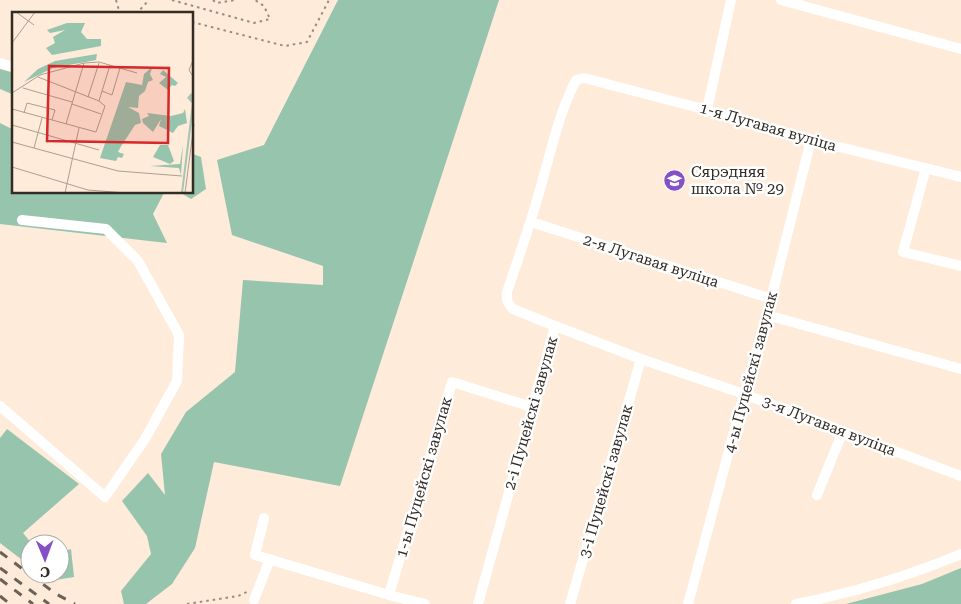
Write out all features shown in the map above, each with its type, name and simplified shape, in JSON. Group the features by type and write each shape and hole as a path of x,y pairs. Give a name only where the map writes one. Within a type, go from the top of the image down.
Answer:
{"street":[{"path":"707,110 731,0"},
{"path":"781,0 961,49"},
{"name":"1-я Лугавая вуліца","path":"576,80 584,78 707,110 811,140 961,177"},
{"name":"2-і Пуцейскі завулак","path":"478,604 555,326 513,309 506,299 507,292 531,222 559,124 576,80"},
{"name":"4-ы Пуцейскі завулак","path":"688,604 744,394 768,315 811,140"},
{"path":"926,168 903,252 961,266"},
{"path":"0,406 105,497 145,439 177,381 179,335 138,261 106,229 22,220"},
{"name":"2-я Лугавая вуліца","path":"531,222 772,299"},
{"path":"768,315 961,369"},
{"name":"3-я Лугавая вуліца","path":"555,326 641,359 744,394 961,476"},
{"name":"3-і Пуцейскі завулак","path":"570,604 641,359"},
{"name":"1-ы Пуцейскі завулак","path":"389,595 452,382 532,407"},
{"path":"817,495 843,432"},
{"path":"264,518 255,555 425,604"},
{"path":"796,604 825,598 926,569 961,554"},
{"path":"254,600 270,559"}],"path":[{"path":"139,12 149,0"},
{"path":"172,0 254,23 270,19 264,6 255,0"},
{"path":"213,0 216,3 236,0"},
{"path":"194,23 285,46 307,42 329,0"},
{"path":"187,604 238,596 259,588"}],"green space":[{"path":"338,0 499,0 340,486 214,462 195,548 172,584 146,604 124,604 121,591 151,554 147,536 122,501 148,473 165,495 161,454 186,412 235,372 243,280 323,285 323,266 232,235 217,160 264,145"},
{"path":"0,69 12,72 12,94 0,89"},
{"path":"0,123 12,129 12,194 163,194 153,214 167,243 0,224"},
{"path":"194,154 201,157 206,189 191,199 183,194 194,194"},
{"path":"7,429 79,484 24,534 20,534 20,558 0,543 0,438"},
{"path":"70,549 74,577 70,578"},
{"path":"961,568 961,604 846,604 922,584"}],"railway":[{"path":"0,552 56,594 75,604"},
{"path":"0,568 49,604"},
{"path":"0,579 33,604"},
{"path":"0,596 10,604"}],"place":[{"name":"Сярэдняя школа № 29","path":"675,181"}]}
